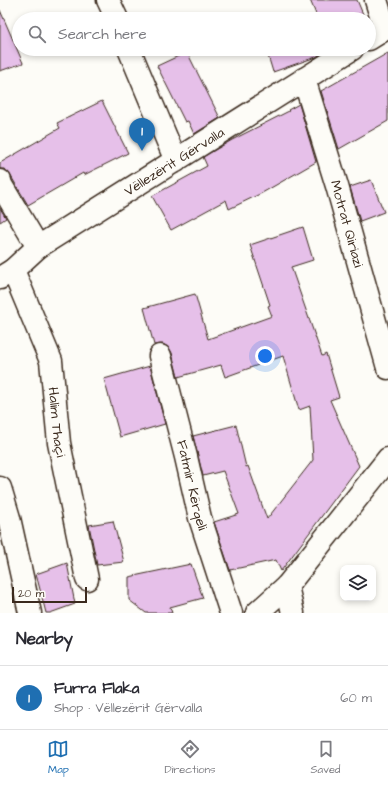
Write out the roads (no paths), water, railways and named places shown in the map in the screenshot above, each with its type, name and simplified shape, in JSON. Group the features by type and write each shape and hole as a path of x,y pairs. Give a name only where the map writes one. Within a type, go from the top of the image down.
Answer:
{"street":[{"path":"108,0 113,12"},
{"path":"376,0 381,31"},
{"path":"132,56 176,161"},
{"name":"Vëllezërit Gërvalla","path":"6,274 38,247 341,56"},
{"name":"Motrat Qiriazi","path":"304,79 337,186 388,368"},
{"path":"0,181 38,247"},
{"name":"Halim Thaçi","path":"6,274 51,361 59,443 87,579"},
{"name":"Fatmir Kërqeli","path":"160,356 200,518 231,613"},
{"path":"256,613 287,586 388,459"},
{"path":"0,488 9,518 30,613"},
{"path":"287,586 293,613"}],"place":[{"name":"Furra Flaka","path":"142,151"}]}
